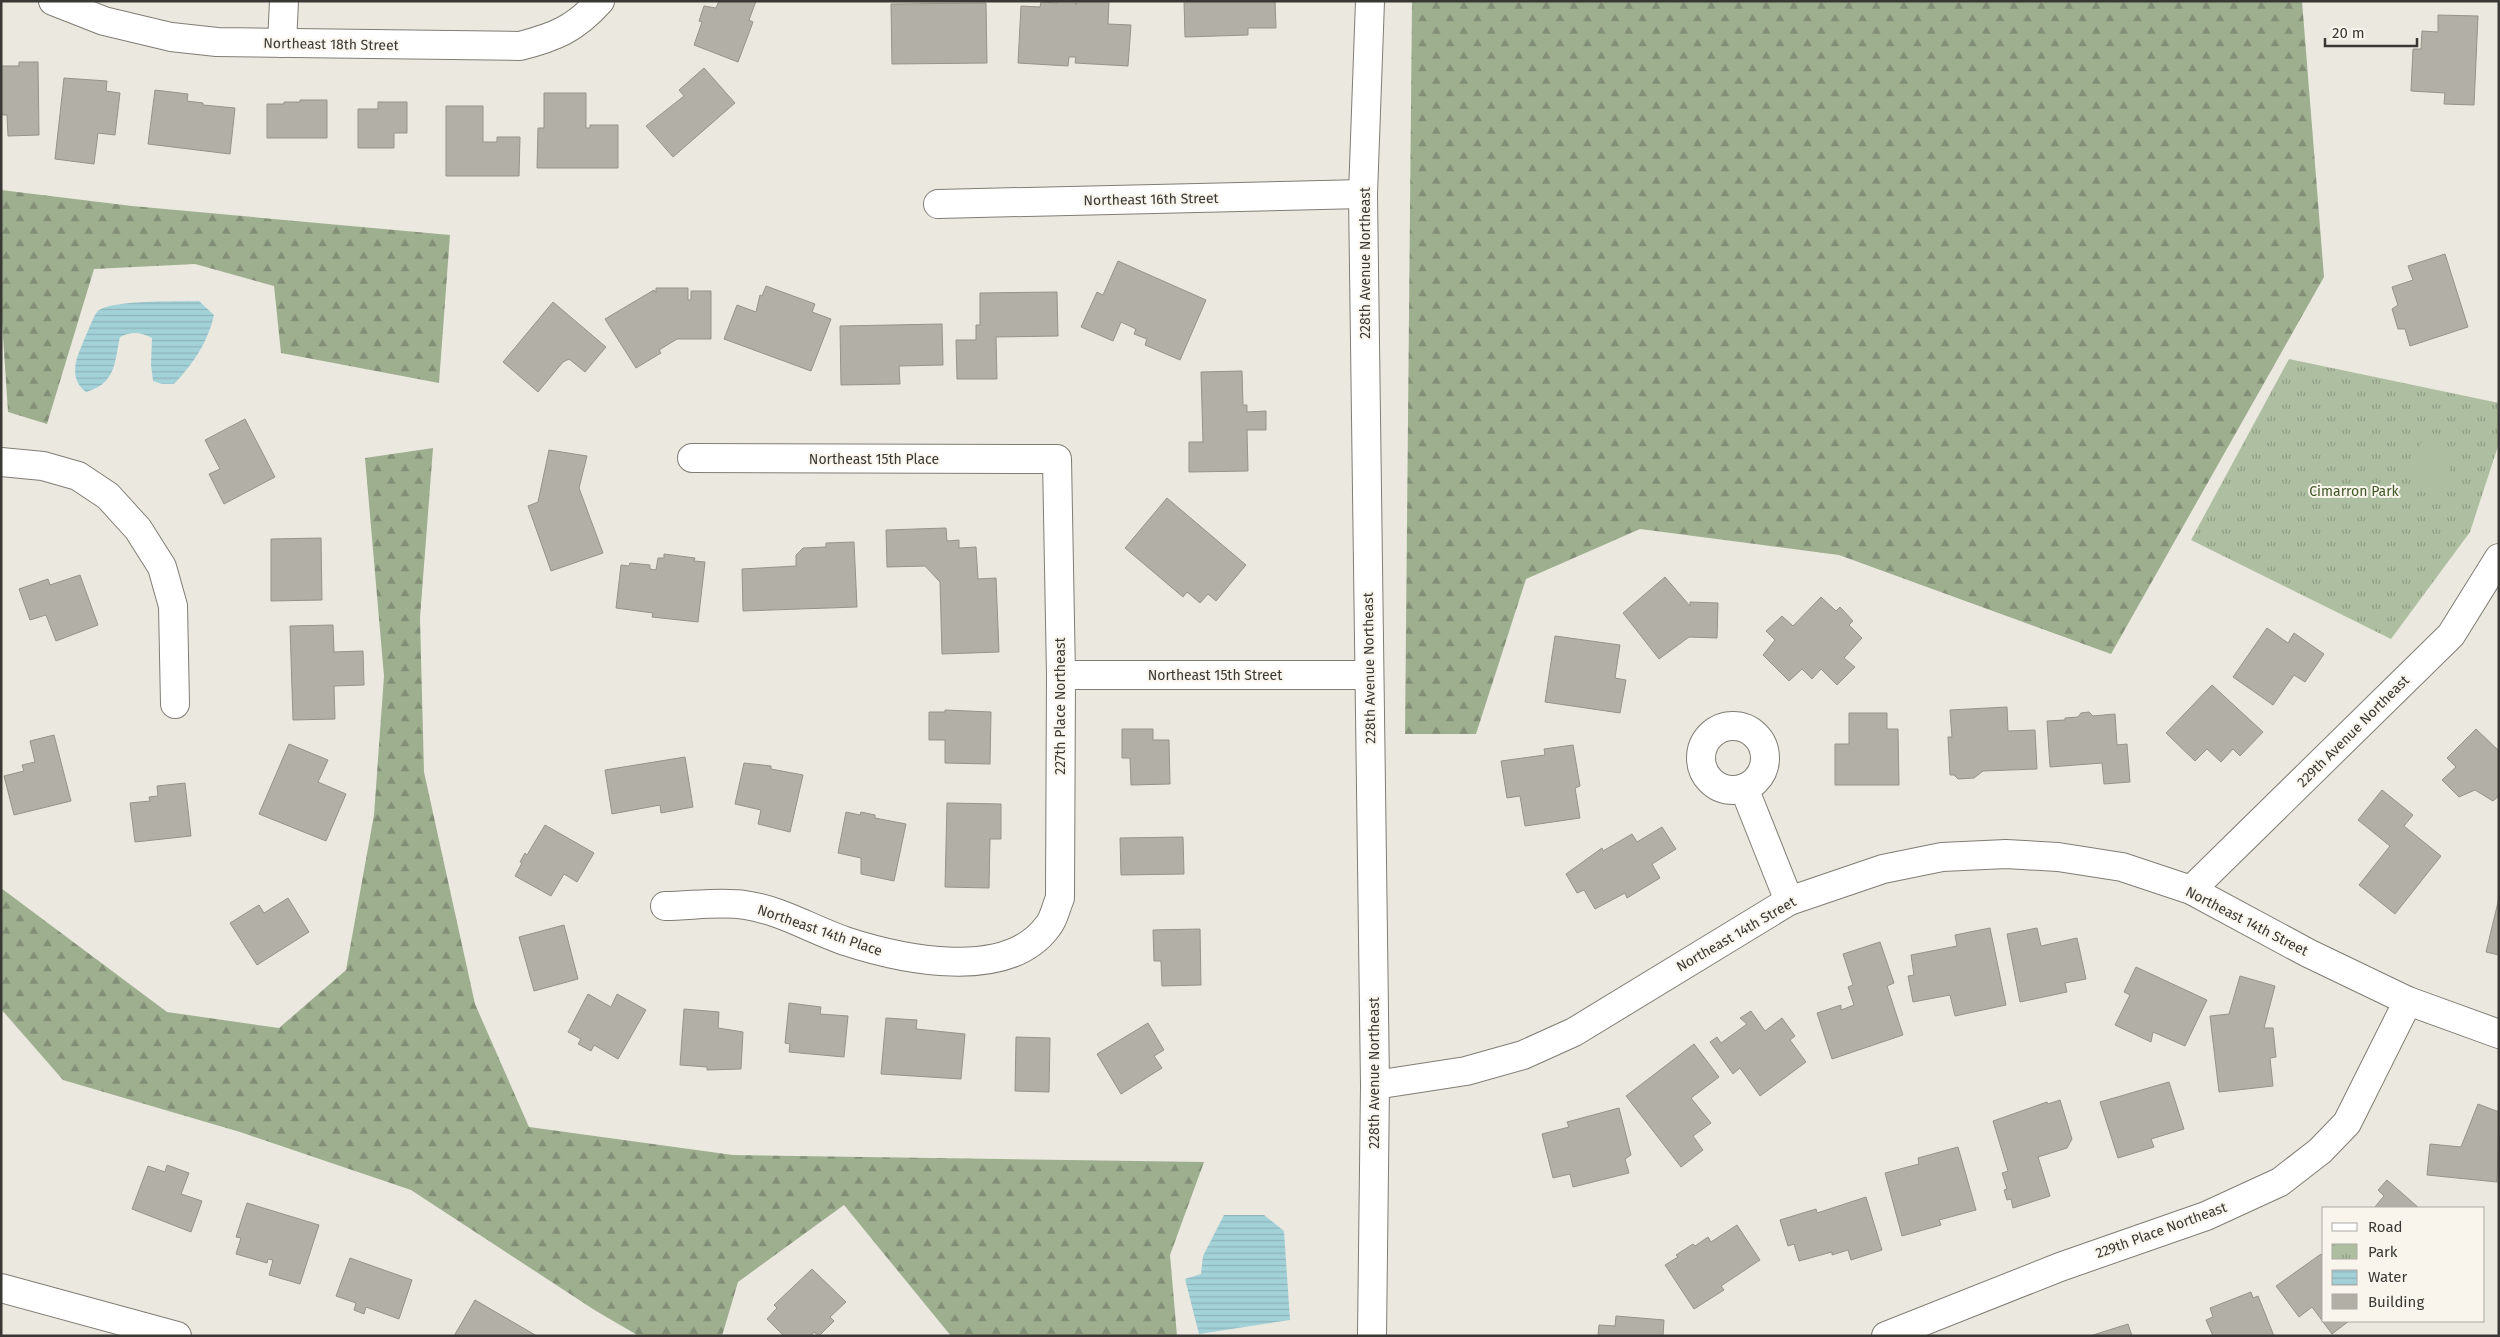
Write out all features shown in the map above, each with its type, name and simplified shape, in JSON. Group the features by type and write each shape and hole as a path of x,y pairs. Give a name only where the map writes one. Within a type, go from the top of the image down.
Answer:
{"street":[{"name":"Northeast 18th Street","path":"53,1 104,22 171,37 217,42 520,46 554,37 587,16 600,1"},
{"path":"282,43 284,1"},
{"name":"228th Avenue Northeast","path":"1370,1 1363,194 1375,1085 1372,1336"},
{"name":"Northeast 16th Street","path":"938,204 1363,194"},
{"name":"Northeast 15th Place","path":"692,458 1056,459"},
{"name":"227th Place Northeast","path":"1031,943 1049,926 1060,898 1061,675 1056,459"},
{"path":"1,462 43,466 78,476 108,496 138,529 162,568 173,606 175,704"},
{"name":"229th Avenue Northeast","path":"2190,890 2451,634 2499,558"},
{"name":"Northeast 15th Street","path":"1061,675 1369,675"},
{"path":"1744,788 1788,901"},
{"name":"Northeast 14th Street","path":"1375,1085 1466,1071 1523,1055 1574,1032 1788,901 1883,869 1942,857 2006,854 2058,857 2122,867 2190,890 2308,953 2408,1001 2499,1034"},
{"name":"Northeast 14th Place","path":"665,906 744,904 775,912 844,940 904,957 960,962 1003,957 1031,943"},
{"name":"229th Place Northeast","path":"1886,1336 2060,1267 2206,1216 2280,1182 2320,1151 2347,1123 2408,1001"},
{"path":"1,1288 176,1336"}],"green space":[{"path":"1412,1 2302,1 2324,277 2111,654 1839,555 1640,529 1526,579 1476,734 1405,734"},
{"path":"1,190 132,206 450,235 439,383 281,353 274,286 195,264 94,269 47,424 8,412 1,306"},
{"name":"Cimarron Park","path":"2289,359 2499,403 2499,443 2470,532 2391,639 2191,540"},
{"path":"2422,440 2455,449 2445,487 2411,477"},
{"path":"433,448 420,618 424,772 475,1004 529,1127 733,1155 1204,1162 1170,1255 1177,1336 951,1336 844,1205 738,1282 722,1336 639,1336 596,1311 411,1190 240,1132 63,1080 1,1009 1,888 167,1012 279,1028 346,970 374,815 384,676 365,458"}],"water":[{"path":"199,301 214,315 211,325 199,352 174,384 162,384 153,381 151,364 152,338 136,333 120,337 115,364 108,378 103,383 86,392 79,385 75,373 77,358 97,312 104,308 129,303"},
{"path":"1224,1215 1264,1215 1284,1231 1290,1320 1199,1334 1185,1279 1201,1274 1203,1256"}],"building":[{"path":"719,1 756,1 749,20 753,22 738,62 694,45 702,22 699,21 704,6 716,8"},
{"path":"1057,1 1076,1 1076,5 1078,1 1109,1 1108,24 1131,25 1128,66 1075,63 1076,57 1069,57 1068,66 1018,63 1021,6 1040,7 1041,2 1057,3"},
{"path":"1184,1 1275,1 1276,28 1248,28 1248,35 1185,37"},
{"path":"986,3 987,63 892,64 891,4"},
{"path":"2438,15 2478,16 2474,105 2444,104 2445,93 2411,91 2413,49 2421,49 2422,31 2438,32"},
{"path":"19,62 38,62 39,135 8,136 7,115 1,115 1,66 19,66"},
{"path":"704,68 735,103 673,157 646,126 684,96 679,90"},
{"path":"64,78 107,81 106,91 120,93 115,135 98,133 94,164 55,159"},
{"path":"155,90 188,94 187,101 203,103 203,105 235,108 230,154 148,144"},
{"path":"544,93 586,93 586,128 590,128 590,125 618,125 618,168 537,168 538,128 544,128"},
{"path":"300,100 327,100 327,138 267,138 267,104 284,104 284,102 300,102"},
{"path":"378,102 407,102 407,133 394,133 394,148 358,148 358,109 378,109"},
{"path":"446,106 483,106 483,142 497,142 497,137 520,137 519,176 446,176"},
{"path":"2445,254 2468,327 2410,346 2405,329 2398,329 2392,309 2398,305 2392,287 2413,280 2408,266"},
{"path":"1118,261 1206,300 1180,360 1145,345 1147,339 1134,334 1136,329 1121,322 1113,341 1081,327 1097,292 1103,295"},
{"path":"766,286 815,304 812,312 831,319 811,371 724,339 737,305 756,312 760,295 762,296"},
{"path":"656,288 688,288 688,300 691,300 691,291 711,291 711,339 677,339 659,350 661,353 636,368 605,319 654,290 656,293"},
{"path":"1057,292 1058,336 996,337 997,379 957,379 956,340 976,340 976,325 980,325 980,293"},
{"path":"553,302 606,347 585,372 569,359 563,362 538,392 503,362"},
{"path":"942,324 943,365 899,366 900,384 841,385 840,326"},
{"path":"1242,371 1243,405 1247,405 1247,412 1266,411 1266,430 1247,430 1248,471 1189,472 1189,442 1203,442 1201,372"},
{"path":"245,419 275,477 224,504 209,474 220,469 205,440"},
{"path":"549,450 587,456 579,488 603,553 551,571 528,506 538,502"},
{"path":"1167,498 1246,565 1216,601 1208,594 1200,603 1187,592 1183,597 1125,548"},
{"path":"946,528 947,541 959,540 959,548 976,547 978,579 996,578 999,652 942,654 940,582 925,566 887,567 886,530"},
{"path":"321,538 322,600 271,601 271,539"},
{"path":"854,542 857,607 743,611 742,569 796,566 796,555 803,548 826,547 826,543"},
{"path":"664,554 695,558 694,561 705,562 698,622 652,617 653,613 616,608 621,565 629,566 630,563 650,565 650,569 656,570 658,558 664,558"},
{"path":"80,575 98,625 56,641 46,615 30,620 19,589 48,579 50,585"},
{"path":"1665,577 1690,606 1690,602 1718,603 1717,638 1689,637 1659,659 1623,613"},
{"path":"1821,597 1836,611 1840,607 1853,621 1849,625 1862,638 1844,658 1855,667 1837,685 1821,669 1812,679 1802,669 1789,681 1763,655 1775,640 1766,631 1782,616 1793,626"},
{"path":"333,625 334,652 363,651 364,685 334,686 335,719 293,720 290,626"},
{"path":"2267,628 2288,643 2294,633 2324,654 2305,682 2294,675 2273,705 2233,677"},
{"path":"1555,636 1620,645 1615,678 1626,680 1620,713 1545,702"},
{"path":"2212,685 2263,732 2240,756 2233,749 2221,762 2207,749 2195,761 2166,733"},
{"path":"2007,707 2008,731 2035,730 2037,769 1983,771 1974,778 1958,779 1954,775 1950,775 1948,737 1952,737 1950,710"},
{"path":"945,710 991,712 990,764 945,763 945,740 929,740 929,712 945,712"},
{"path":"2089,712 2093,716 2115,714 2117,745 2127,744 2130,782 2104,784 2102,763 2050,767 2047,721 2065,720 2065,718 2078,717 2081,713"},
{"path":"1849,713 1887,713 1887,729 1898,729 1899,785 1835,785 1835,744 1849,744"},
{"path":"1122,729 1153,729 1153,740 1169,740 1170,784 1131,785 1130,758 1122,758"},
{"path":"2476,729 2499,751 2499,796 2493,801 2475,790 2459,797 2442,780 2456,767 2447,758"},
{"path":"54,735 71,801 14,815 4,776 24,771 22,765 35,762 30,741"},
{"path":"289,744 328,760 318,782 346,794 326,841 259,814"},
{"path":"1573,745 1580,786 1575,788 1580,818 1525,826 1520,796 1507,798 1501,761 1545,755 1544,749"},
{"path":"685,757 693,807 661,813 660,805 612,814 605,770"},
{"path":"744,763 771,766 771,769 803,775 790,832 758,824 761,810 735,804"},
{"path":"185,783 191,836 135,842 130,803 150,801 149,797 158,796 157,786"},
{"path":"2382,790 2413,815 2404,826 2441,856 2395,914 2359,885 2390,846 2358,820"},
{"path":"947,803 1001,804 1001,839 990,839 989,888 945,887"},
{"path":"846,812 860,815 861,812 875,815 875,818 906,824 894,881 861,874 861,858 838,853"},
{"path":"545,825 594,853 577,882 564,874 551,896 515,876 525,853 527,855"},
{"path":"1662,827 1676,849 1652,864 1660,878 1627,898 1625,893 1595,909 1584,890 1577,893 1566,874 1602,848 1603,851 1632,834 1637,842"},
{"path":"1183,837 1184,874 1121,875 1120,838"},
{"path":"288,898 309,932 257,965 230,923 259,905 264,913"},
{"path":"2499,898 2499,955 2486,952"},
{"path":"564,925 578,979 534,991 519,937"},
{"path":"1990,928 2006,1005 1955,1016 1950,995 1913,1002 1908,976 1914,975 1911,955 1957,946 1955,935"},
{"path":"2037,928 2041,946 2077,938 2086,979 2065,983 2067,992 2020,1002 2007,934"},
{"path":"1200,929 1201,985 1162,986 1161,961 1154,961 1153,930"},
{"path":"1880,942 1894,983 1887,986 1903,1035 1832,1059 1817,1013 1841,1005 1841,1010 1854,1005 1848,987 1853,985 1843,954"},
{"path":"2136,967 2207,1000 2185,1046 2153,1032 2151,1042 2115,1025 2130,995 2124,992"},
{"path":"2240,976 2275,986 2264,1028 2273,1028 2276,1057 2270,1058 2273,1086 2219,1092 2210,1016 2229,1014"},
{"path":"588,994 611,1007 617,994 646,1010 618,1059 594,1045 591,1051 578,1044 581,1039 568,1032"},
{"path":"789,1003 821,1007 820,1014 848,1016 844,1057 789,1052 790,1044 785,1043"},
{"path":"684,1009 719,1012 718,1028 743,1032 741,1069 707,1070 707,1067 680,1065"},
{"path":"1751,1011 1765,1031 1782,1018 1795,1036 1790,1040 1806,1062 1760,1096 1740,1068 1733,1074 1710,1042 1717,1037 1721,1043 1747,1024 1740,1018"},
{"path":"886,1018 917,1020 916,1029 965,1034 961,1079 881,1074"},
{"path":"1148,1023 1164,1050 1154,1056 1162,1068 1121,1094 1097,1054"},
{"path":"1016,1037 1050,1038 1049,1092 1015,1091"},
{"path":"1694,1044 1719,1077 1691,1098 1711,1123 1693,1136 1703,1150 1681,1167 1626,1096"},
{"path":"2169,1082 2184,1129 2151,1139 2154,1147 2118,1158 2100,1102"},
{"path":"2060,1100 2072,1139 2067,1148 2038,1157 2050,1196 2013,1208 2011,1199 2007,1200 2004,1190 2007,1189 2002,1173 2008,1171 1993,1121 2047,1102 2048,1104"},
{"path":"2478,1104 2499,1112 2497,1182 2427,1175 2430,1144 2461,1147"},
{"path":"1619,1108 1631,1155 1625,1159 1629,1173 1573,1187 1570,1174 1553,1178 1542,1134 1569,1127 1567,1122"},
{"path":"1958,1147 1976,1210 1939,1220 1941,1225 1902,1236 1885,1173 1919,1164 1918,1158"},
{"path":"167,1165 189,1173 181,1194 202,1201 191,1232 132,1209 148,1166 165,1172"},
{"path":"2387,1180 2418,1207 2375,1207 2384,1196 2378,1190"},
{"path":"1866,1197 1882,1250 1851,1260 1848,1250 1832,1255 1832,1252 1799,1261 1794,1244 1788,1246 1780,1220 1816,1209 1817,1213"},
{"path":"247,1203 319,1225 300,1284 269,1275 273,1260 268,1259 267,1263 236,1254 241,1238 236,1237"},
{"path":"1737,1225 1760,1260 1721,1286 1724,1290 1694,1309 1665,1265 1693,1244 1695,1246 1708,1237 1711,1242"},
{"path":"2321,1254 2322,1320 2312,1307 2299,1317 2276,1286"},
{"path":"350,1258 412,1280 399,1319 366,1307 364,1314 354,1310 356,1303 336,1296"},
{"path":"812,1269 846,1302 830,1317 834,1321 819,1336 814,1332 811,1336 784,1336 767,1319 777,1308 774,1305"},
{"path":"2251,1292 2253,1298 2258,1296 2274,1336 2213,1336 2206,1320 2213,1317 2210,1308"},
{"path":"475,1300 537,1336 454,1336"},
{"path":"1616,1316 1664,1320 1663,1336 1598,1336 1599,1325 1615,1326"},
{"path":"2323,1322 2348,1322 2332,1334"},
{"path":"2128,1324 2132,1336 2093,1336 2093,1335"}]}
